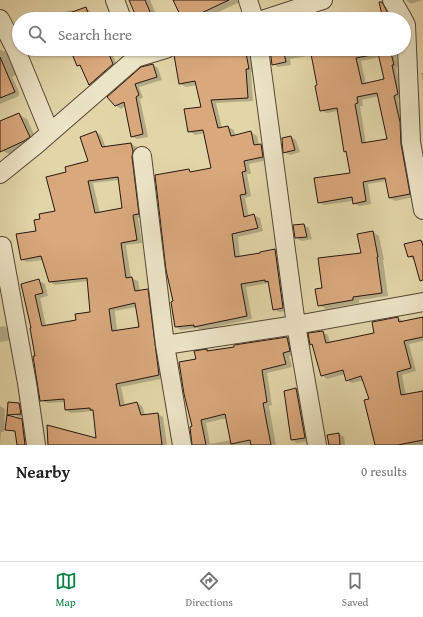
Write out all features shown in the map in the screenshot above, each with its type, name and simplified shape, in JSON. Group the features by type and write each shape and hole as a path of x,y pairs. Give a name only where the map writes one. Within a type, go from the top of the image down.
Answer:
{"street":[{"path":"115,0 119,12"},
{"path":"248,0 252,12"},
{"path":"286,12 323,0"},
{"path":"392,0 399,12"},
{"path":"0,19 12,42"},
{"path":"18,56 50,133"},
{"path":"0,174 50,133 133,56"},
{"path":"260,56 296,325 317,445"},
{"path":"408,56 411,142 423,210"},
{"path":"142,156 165,345 182,445"},
{"path":"2,246 27,383 36,445"},
{"path":"165,345 296,325 423,302"}],"building":[{"path":"129,0 145,0 150,12 134,12"},
{"path":"173,0 229,0 204,12 179,12"},
{"path":"379,2 382,2 387,12 381,12"},
{"path":"86,7 88,12 72,12"},
{"path":"73,56 110,56 113,64 89,85 80,65 77,66"},
{"path":"174,56 247,56 249,69 246,69 248,98 211,100 218,128 228,126 231,136 251,131 254,145 261,144 263,157 244,161 246,171 242,172 246,194 240,195 244,217 254,214 258,228 232,234 235,257 275,249 283,308 273,310 268,281 265,282 265,280 241,284 247,316 194,327 194,325 175,327 171,302 173,301 166,270 155,175 189,169 190,172 211,168 203,130 188,132 184,109 201,107 195,81 179,84"},
{"path":"271,56 285,56 286,62 272,65"},
{"path":"311,56 366,56 356,58 362,84 384,79 379,56 392,56 394,65 392,65 398,94 394,96 400,122 401,144 410,194 389,198 385,178 363,182 366,201 353,204 352,197 318,203 314,178 350,173 346,151 344,152 337,108 320,111 315,86 317,85","holes":["377,93 387,139 362,143 355,104 358,103 357,97"]},
{"path":"0,57 15,92 0,98"},
{"path":"153,64 157,77 135,84 139,95 136,97 143,134 131,137 124,102 115,106 107,97 141,67"},
{"path":"19,113 30,137 0,152 0,121"},
{"path":"96,131 102,147 131,143 139,214 133,215 137,240 121,243 126,278 132,277 135,291 148,289 159,375 116,384 120,406 137,402 141,415 158,413 162,445 48,445 47,425 96,438 93,410 90,410 90,408 65,410 64,399 40,401 33,356 35,356 31,328 21,284 39,279 43,293 35,295 42,326 76,320 75,314 90,312 87,278 49,282 41,256 21,260 16,234 36,231 34,220 40,219 39,214 55,211 46,177 66,172 65,167 88,161 80,137","holes":["118,177 122,208 95,213 88,181","135,303 139,327 112,331 109,309"]},
{"path":"291,136 295,150 283,153 282,138"},
{"path":"304,224 307,237 295,238 293,225"},
{"path":"373,231 378,257 382,293 353,297 353,300 318,306 315,289 322,288 318,258 361,253 357,234"},
{"path":"421,240 423,246 423,280 420,281 413,256 408,257 404,244"},
{"path":"398,317 399,322 423,317 423,337 404,341 411,368 397,372 401,395 423,391 423,440 398,445 375,445 364,400 369,399 361,376 346,381 343,370 321,376 312,344 310,345 308,333 323,331 326,343 374,333 372,322"},
{"path":"287,337 290,351 283,353 286,364 262,370 267,402 263,403 271,445 251,445 250,440 231,444 225,414 201,420 206,445 192,445 190,427 192,426 184,394 179,362 196,359 194,351 207,349 207,351 234,347 234,345"},
{"path":"296,388 305,438 291,440 284,391"},
{"path":"8,402 19,403 21,414 7,415"},
{"path":"7,415 22,419 25,445 17,445 15,431 5,430"},
{"path":"339,433 340,445 329,445 327,435"}]}
